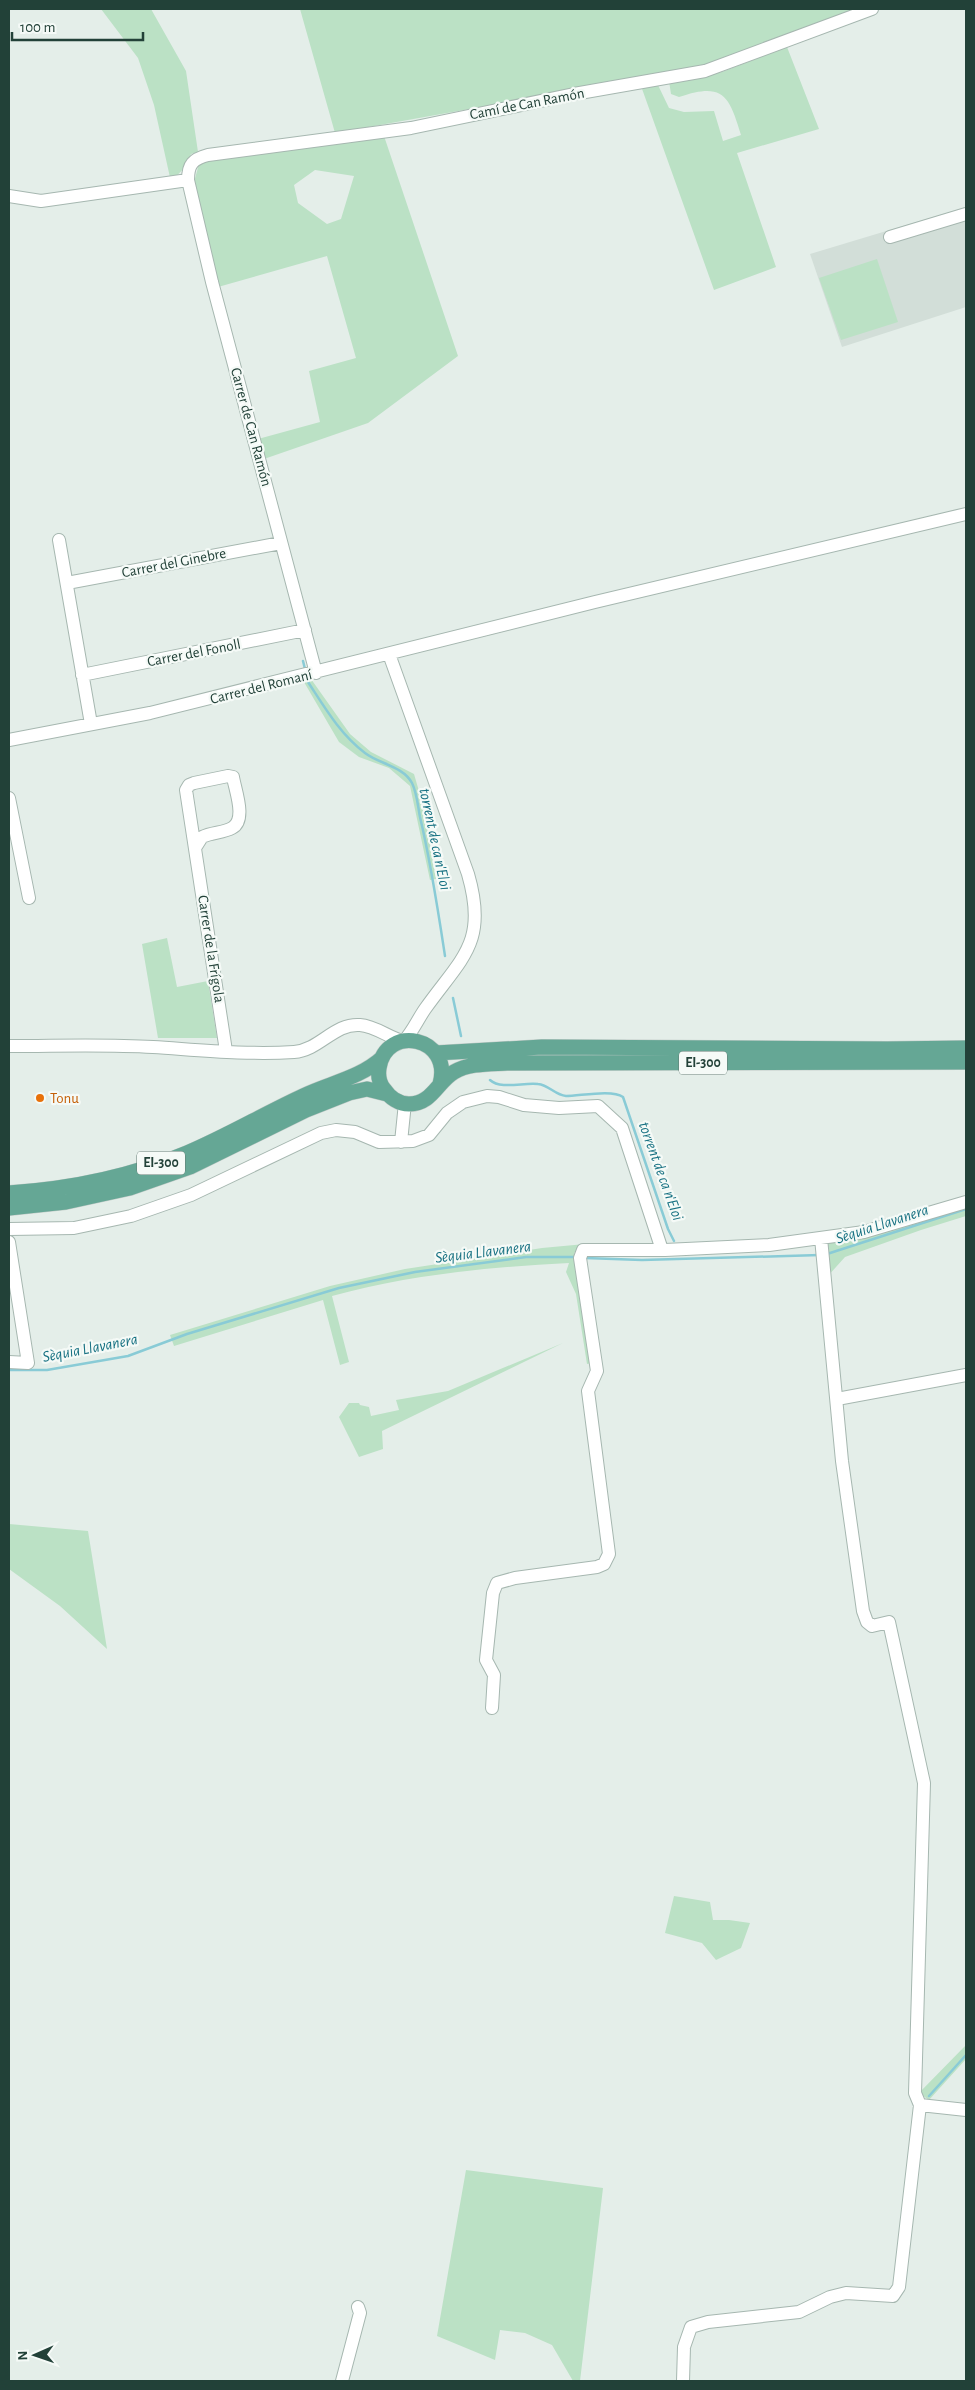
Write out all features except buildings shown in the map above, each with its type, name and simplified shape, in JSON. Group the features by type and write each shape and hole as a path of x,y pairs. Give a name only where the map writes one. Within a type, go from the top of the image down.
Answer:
{"main road":[{"name":"EI-300","path":"9,1193 63,1188 94,1182 163,1162 215,1140 318,1089 362,1073 403,1041 415,1041 430,1049 542,1047 966,1048"},
{"path":"430,1049 441,1067 440,1084"},
{"path":"383,1056 380,1082 387,1094"},
{"name":"EI-300","path":"9,1208 66,1202 130,1188 190,1167 306,1110 349,1092 367,1089 387,1094 405,1103 416,1103 426,1099 440,1084 462,1068 519,1062 966,1062"}],"street":[{"name":"Camí de Can Ramón","path":"188,180 188,170 192,162 197,158 208,155 411,128 574,94 705,71 872,9"},
{"path":"9,196 41,201 188,180"},
{"name":"Carrer de Can Ramón","path":"188,180 212,282 316,673"},
{"path":"890,237 966,214"},
{"name":"Carrer del Romaní","path":"9,740 150,713 510,623 966,514"},
{"path":"60,540 91,724"},
{"name":"Carrer del Ginebre","path":"67,583 282,543"},
{"name":"Carrer del Fonoll","path":"82,675 305,630"},
{"path":"9,1046 124,1046 226,1051 303,1050 318,1045 337,1030 351,1025 366,1026 403,1041 459,967 475,924 475,907 468,874 389,654"},
{"name":"Carrer de la Frígola","path":"195,848 202,837 232,828 238,824 240,817 233,777 228,776 189,784 186,790 226,1051"},
{"path":"9,798 29,898"},
{"path":"420,1017 430,1049"},
{"path":"379,1032 383,1056"},
{"path":"9,1229 74,1228 131,1216 218,1184 321,1133 336,1130 355,1132 379,1142 401,1142 421,1139 429,1135 447,1113 463,1102 474,1098 499,1097 524,1105 559,1108 598,1106 622,1128 662,1250"},
{"path":"401,1142 405,1103"},
{"path":"492,1708 494,1675 486,1660 493,1593 497,1583 514,1578 597,1566 604,1564 609,1554 588,1391 597,1371 580,1258 583,1250 662,1250 769,1245 864,1232 966,1202"},
{"path":"683,2381 684,2347 691,2327 708,2322 799,2312 830,2297 846,2293 893,2296 899,2287 920,2105 915,2093 924,1783 889,1622 872,1626 867,1622 863,1611 842,1462 821,1238"},
{"path":"9,1242 28,1363 9,1362"},
{"path":"837,1399 966,1376"},
{"path":"920,2105 966,2110"},
{"path":"342,2381 360,2313 358,2307"}],"shaded area":[{"path":"966,207 966,307 842,347 810,254"}],"green space":[{"path":"101,9 151,9 186,71 198,152 191,154 185,167 171,182 154,105 138,58"},
{"path":"300,9 858,9 747,49 711,66 335,133"},
{"path":"787,47 819,129 737,153 776,267 714,290 641,86 657,83 669,108 684,112 714,111 723,141 741,135 728,101 722,95 706,91 679,97 671,94 669,81 722,72"},
{"path":"384,136 458,356 368,423 264,459 258,439 320,422 309,371 356,358 327,256 218,287 194,182 199,164 220,157","holes":["315,170 354,176 341,219 327,224 298,203 294,185"]},
{"path":"877,259 898,322 841,340 819,278"},
{"path":"311,679 350,734 371,752 414,774 423,805 436,879 430,880 410,786 389,768 359,757 339,742 304,682"},
{"path":"167,938 177,987 208,981 217,1038 158,1038 142,944"},
{"path":"966,1205 966,1216 845,1257 827,1277 824,1241"},
{"path":"585,1244 574,1253 592,1363 587,1364 576,1294 566,1272 569,1263 509,1267 420,1277 332,1296 349,1362 340,1365 323,1300 174,1346 170,1335 330,1286 405,1269 542,1248"},
{"path":"563,1343 382,1431 383,1449 359,1457 339,1417 349,1403 359,1403 369,1407 371,1416 399,1410 396,1400 448,1391"},
{"path":"9,1524 88,1531 107,1649 60,1606 9,1569"},
{"path":"674,1896 710,1902 713,1920 750,1923 741,1948 716,1960 702,1943 665,1933"},
{"path":"966,2045 966,2059 929,2100 919,2093"},
{"path":"466,2170 603,2188 580,2381 573,2381 552,2345 525,2333 500,2330 495,2360 437,2336"}],"waterway":[{"name":"torrent de ca n'Eloi","path":"303,661 305,669"},
{"name":"torrent de ca n'Eloi","path":"308,682 334,720 356,746 371,757 397,769 408,777 412,783 431,869 445,956"},
{"name":"torrent de ca n'Eloi","path":"453,998 461,1036"},
{"name":"torrent de ca n'Eloi","path":"490,1080 500,1085 542,1085 566,1096 611,1093 623,1097 668,1229 674,1241"},
{"name":"Sèquia Llavanera","path":"827,1254 966,1209"},
{"name":"Sèquia Llavanera","path":"585,1258 642,1260 820,1255"},
{"name":"Sèquia Llavanera","path":"9,1370 47,1370 128,1356 187,1334 339,1288 415,1272 526,1257 577,1257"},
{"path":"929,2096 966,2055"}],"place":[{"name":"Tonu","path":"40,1098"}]}
